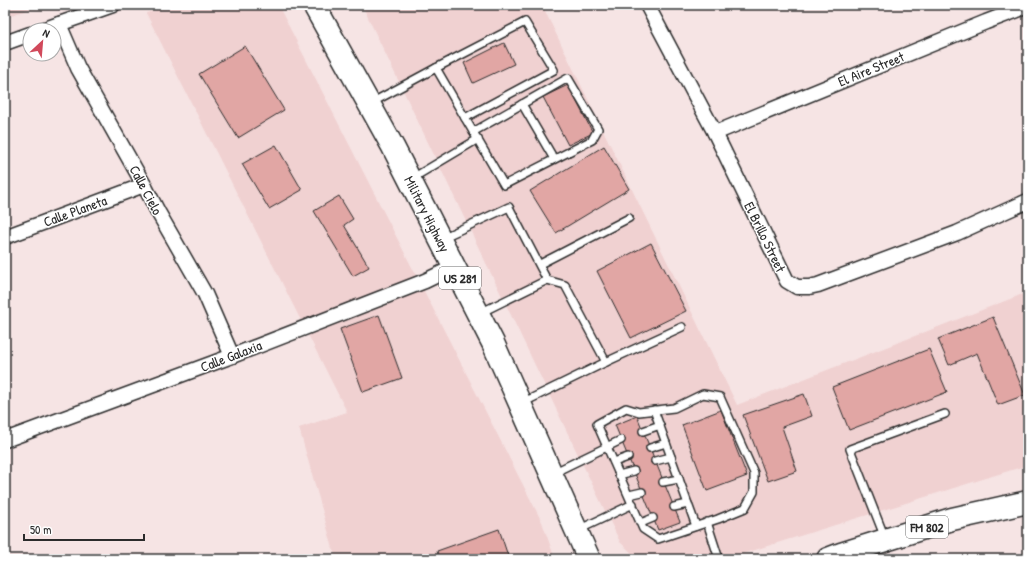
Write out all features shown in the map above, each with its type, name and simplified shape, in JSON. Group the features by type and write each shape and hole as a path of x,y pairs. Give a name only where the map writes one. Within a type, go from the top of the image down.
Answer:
{"main road":[{"name":"Military Highway","path":"314,5 410,179 493,343 589,559"},
{"name":"FM 802","path":"831,558 952,519 1028,502"}],"street":[{"path":"62,23 113,5"},
{"name":"El Brillo Street","path":"647,5 714,133 787,281 798,287 818,285 852,273 957,233 1028,201"},
{"name":"El Aire Street","path":"714,133 1028,6"},
{"name":"Calle Cielo","path":"62,31 78,68 204,294 232,356"},
{"path":"5,43 22,37"},
{"name":"Calle Planeta","path":"5,237 144,185"},
{"name":"Calle Galaxia","path":"5,440 232,356 425,282 454,267"}],"lane":[{"path":"369,104 525,22 554,70 465,118"},
{"path":"436,68 473,132 478,139 504,185 592,140 598,129 568,78 473,132"},
{"path":"522,104 554,159"},
{"path":"410,179 478,139"},
{"path":"440,239 509,207 547,280"},
{"path":"540,264 629,218"},
{"path":"478,314 547,280 565,285 606,362"},
{"path":"520,404 682,327"},
{"path":"703,394 720,397 754,473 754,492 745,508 658,539 643,529 597,424 626,408 639,412 654,410 674,408 703,394"},
{"path":"654,410 696,526"},
{"path":"886,540 850,449 944,414"},
{"path":"643,431 660,425"},
{"path":"551,474 621,440"},
{"path":"650,448 666,443"},
{"path":"614,462 628,457"},
{"path":"655,461 671,457"},
{"path":"619,475 634,471"},
{"path":"663,482 679,479"},
{"path":"629,495 642,492"},
{"path":"576,531 632,504"},
{"path":"674,507 688,504"},
{"path":"641,523 653,518"},
{"path":"707,522 720,559"}],"shaded area":[{"path":"5,5 43,5 5,17"},
{"path":"173,5 278,5 542,522 555,559 336,559 299,428 347,412 146,13"},
{"path":"362,5 542,5 737,405 1028,292 1028,465 742,554 638,559 620,542"}],"building":[{"path":"504,43 514,64 473,83 464,63"},
{"path":"245,46 284,110 238,138 199,74"},
{"path":"568,85 593,133 568,145 543,97"},
{"path":"276,145 302,190 269,209 242,164"},
{"path":"604,146 629,189 556,233 530,191"},
{"path":"339,196 353,219 344,225 369,267 353,276 314,211"},
{"path":"651,243 686,311 631,338 597,271"},
{"path":"379,315 402,378 363,392 340,329"},
{"path":"993,317 1025,395 998,405 977,353 949,365 938,339"},
{"path":"929,349 947,392 849,430 832,387"},
{"path":"804,394 812,416 782,427 797,471 768,481 743,415"},
{"path":"721,410 747,476 707,491 682,425"},
{"path":"637,416 680,522 658,530 615,425"},
{"path":"499,529 509,559 440,559 437,551"}]}
